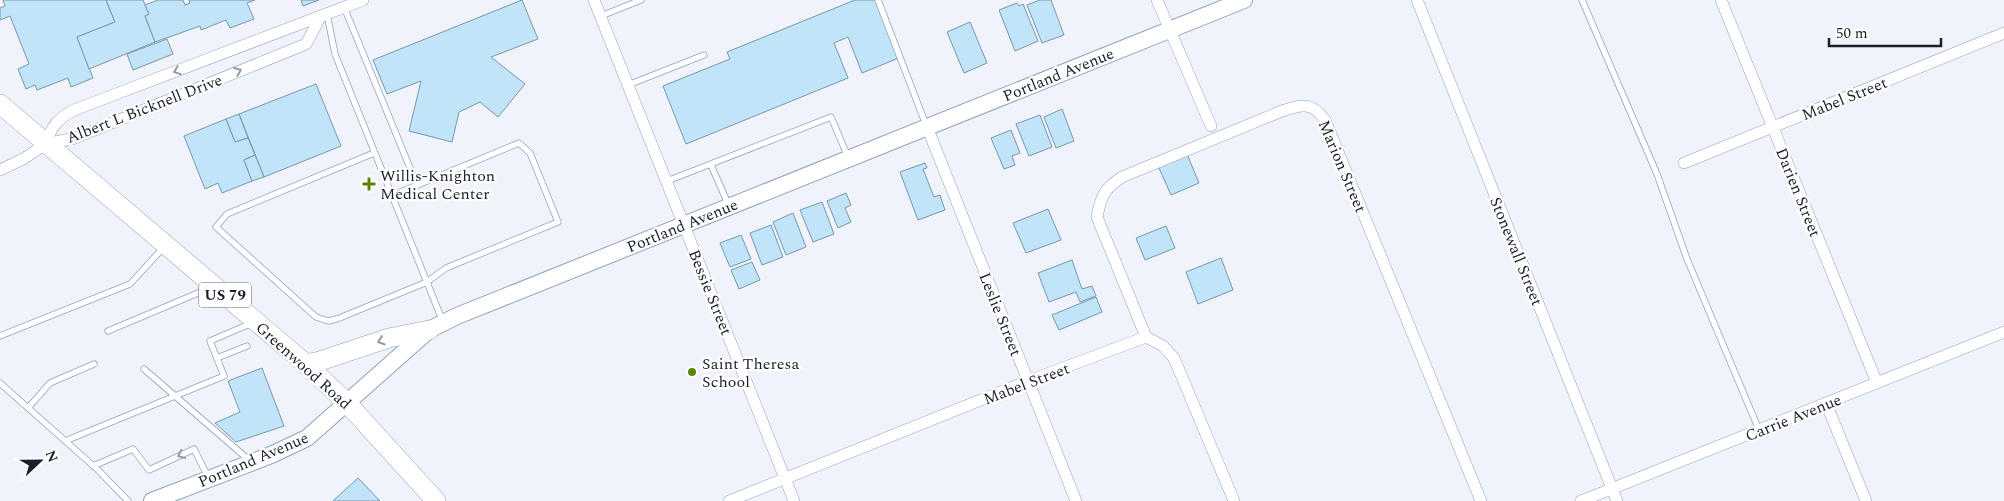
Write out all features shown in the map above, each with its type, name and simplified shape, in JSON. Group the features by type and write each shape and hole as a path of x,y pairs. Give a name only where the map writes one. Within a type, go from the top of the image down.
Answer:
{"main road":[{"name":"Greenwood Road","path":"0,104 306,364 347,402 436,501"},
{"path":"306,364 389,338 436,326"}],"street":[{"name":"Albert L Bicknell Drive","path":"324,15 306,44 75,138 46,144 50,130 66,114 363,0"},
{"name":"Bessie Street","path":"594,0 794,501"},
{"path":"1157,0 1210,126"},
{"name":"Portland Avenue","path":"152,501 308,438 436,326 684,224 1244,0"},
{"name":"Stonewall Street","path":"1417,0 1617,501"},
{"name":"Darien Street","path":"1721,0 1877,383"},
{"name":"Mabel Street","path":"1684,163 2004,33"},
{"name":"Marion Street","path":"1146,337 1097,217 1100,200 1108,186 1122,177 1282,111 1298,106 1309,106 1318,110 1326,120 1481,501"},
{"name":"Leslie Street","path":"926,127 1076,501"},
{"path":"0,170 23,159 46,144"},
{"name":"Carrie Avenue","path":"1581,501 2004,332"},
{"path":"1146,337 1163,346 1174,358 1234,501"},
{"name":"Mabel Street","path":"730,501 1028,381 1146,337"},
{"path":"1826,403 1866,501"}],"lane":[{"path":"601,16 641,0"},
{"path":"878,0 926,127"},
{"path":"1582,0 1657,174 1687,259 1759,430"},
{"path":"344,7 417,185"},
{"path":"324,15 335,54 427,282 436,326"},
{"path":"628,85 704,55"},
{"path":"667,181 831,117 848,159"},
{"path":"374,153 227,214 216,227 316,317 328,321 427,282 446,268 558,222 530,153 519,144 391,196"},
{"path":"712,165 729,206"},
{"path":"0,336 130,284 166,244"},
{"path":"108,331 214,286"},
{"path":"65,440 224,376 210,341 256,321"},
{"path":"217,358 247,346"},
{"path":"28,408 50,382 94,364"},
{"path":"144,369 252,462"},
{"path":"0,383 65,440 128,501"},
{"path":"93,466 133,449 149,470 194,449 209,479"}],"building":[{"path":"3,0 106,0 115,22 77,37 93,78 71,87 68,78 37,90 35,85 26,89 18,69 29,64 10,16 0,20 0,8 5,6"},
{"path":"106,0 143,0 149,14 145,16 155,42 89,69 77,37 115,22"},
{"path":"158,0 183,0 185,5 190,3 189,0 255,0 247,3 254,19 230,28 226,20 201,30 200,26 155,42 145,16 149,14 145,5"},
{"path":"301,0 319,0 303,6"},
{"path":"522,0 538,39 491,57 525,84 498,117 480,102 459,112 452,142 409,131 421,81 387,94 373,60"},
{"path":"855,0 878,0 901,57 862,73 848,37 834,43 848,78 686,144 663,86 730,59 727,52"},
{"path":"1040,0 1051,0 1064,35 1042,43 1027,5"},
{"path":"1017,3 1019,6 1023,4 1038,41 1015,51 999,10"},
{"path":"970,22 987,63 964,73 947,32"},
{"path":"167,39 173,54 133,70 127,54"},
{"path":"316,84 341,146 264,177 239,114"},
{"path":"1062,109 1074,141 1056,148 1044,117"},
{"path":"239,114 248,138 235,142 226,119"},
{"path":"1040,115 1052,147 1029,156 1016,124"},
{"path":"226,119 235,142 248,138 255,155 244,160 252,181 222,193 218,183 205,189 184,136"},
{"path":"1011,130 1020,153 1012,156 1015,165 1004,169 991,138"},
{"path":"1187,154 1199,183 1171,195 1158,166"},
{"path":"255,155 264,177 252,181 244,160"},
{"path":"925,163 927,168 923,169 934,197 940,195 945,210 918,220 900,172"},
{"path":"846,193 851,205 845,208 851,222 838,228 827,201"},
{"path":"822,202 834,234 813,242 800,210"},
{"path":"1048,209 1061,240 1026,253 1013,223"},
{"path":"793,213 806,247 786,255 773,222"},
{"path":"771,225 783,257 762,265 750,233"},
{"path":"1166,226 1175,248 1145,260 1136,238"},
{"path":"741,235 751,259 730,267 720,243"},
{"path":"1221,258 1233,290 1198,304 1186,272"},
{"path":"1072,260 1082,289 1092,286 1096,296 1080,302 1076,292 1049,302 1038,273"},
{"path":"752,262 760,280 739,289 731,270"},
{"path":"1096,297 1102,312 1059,330 1052,315"},
{"path":"262,368 284,426 236,442 215,423 240,412 228,381"},
{"path":"358,478 380,501 333,501"}],"place":[{"name":"Willis-Knighton Medical Center","path":"369,184"},
{"name":"Saint Theresa School","path":"692,372"}]}
